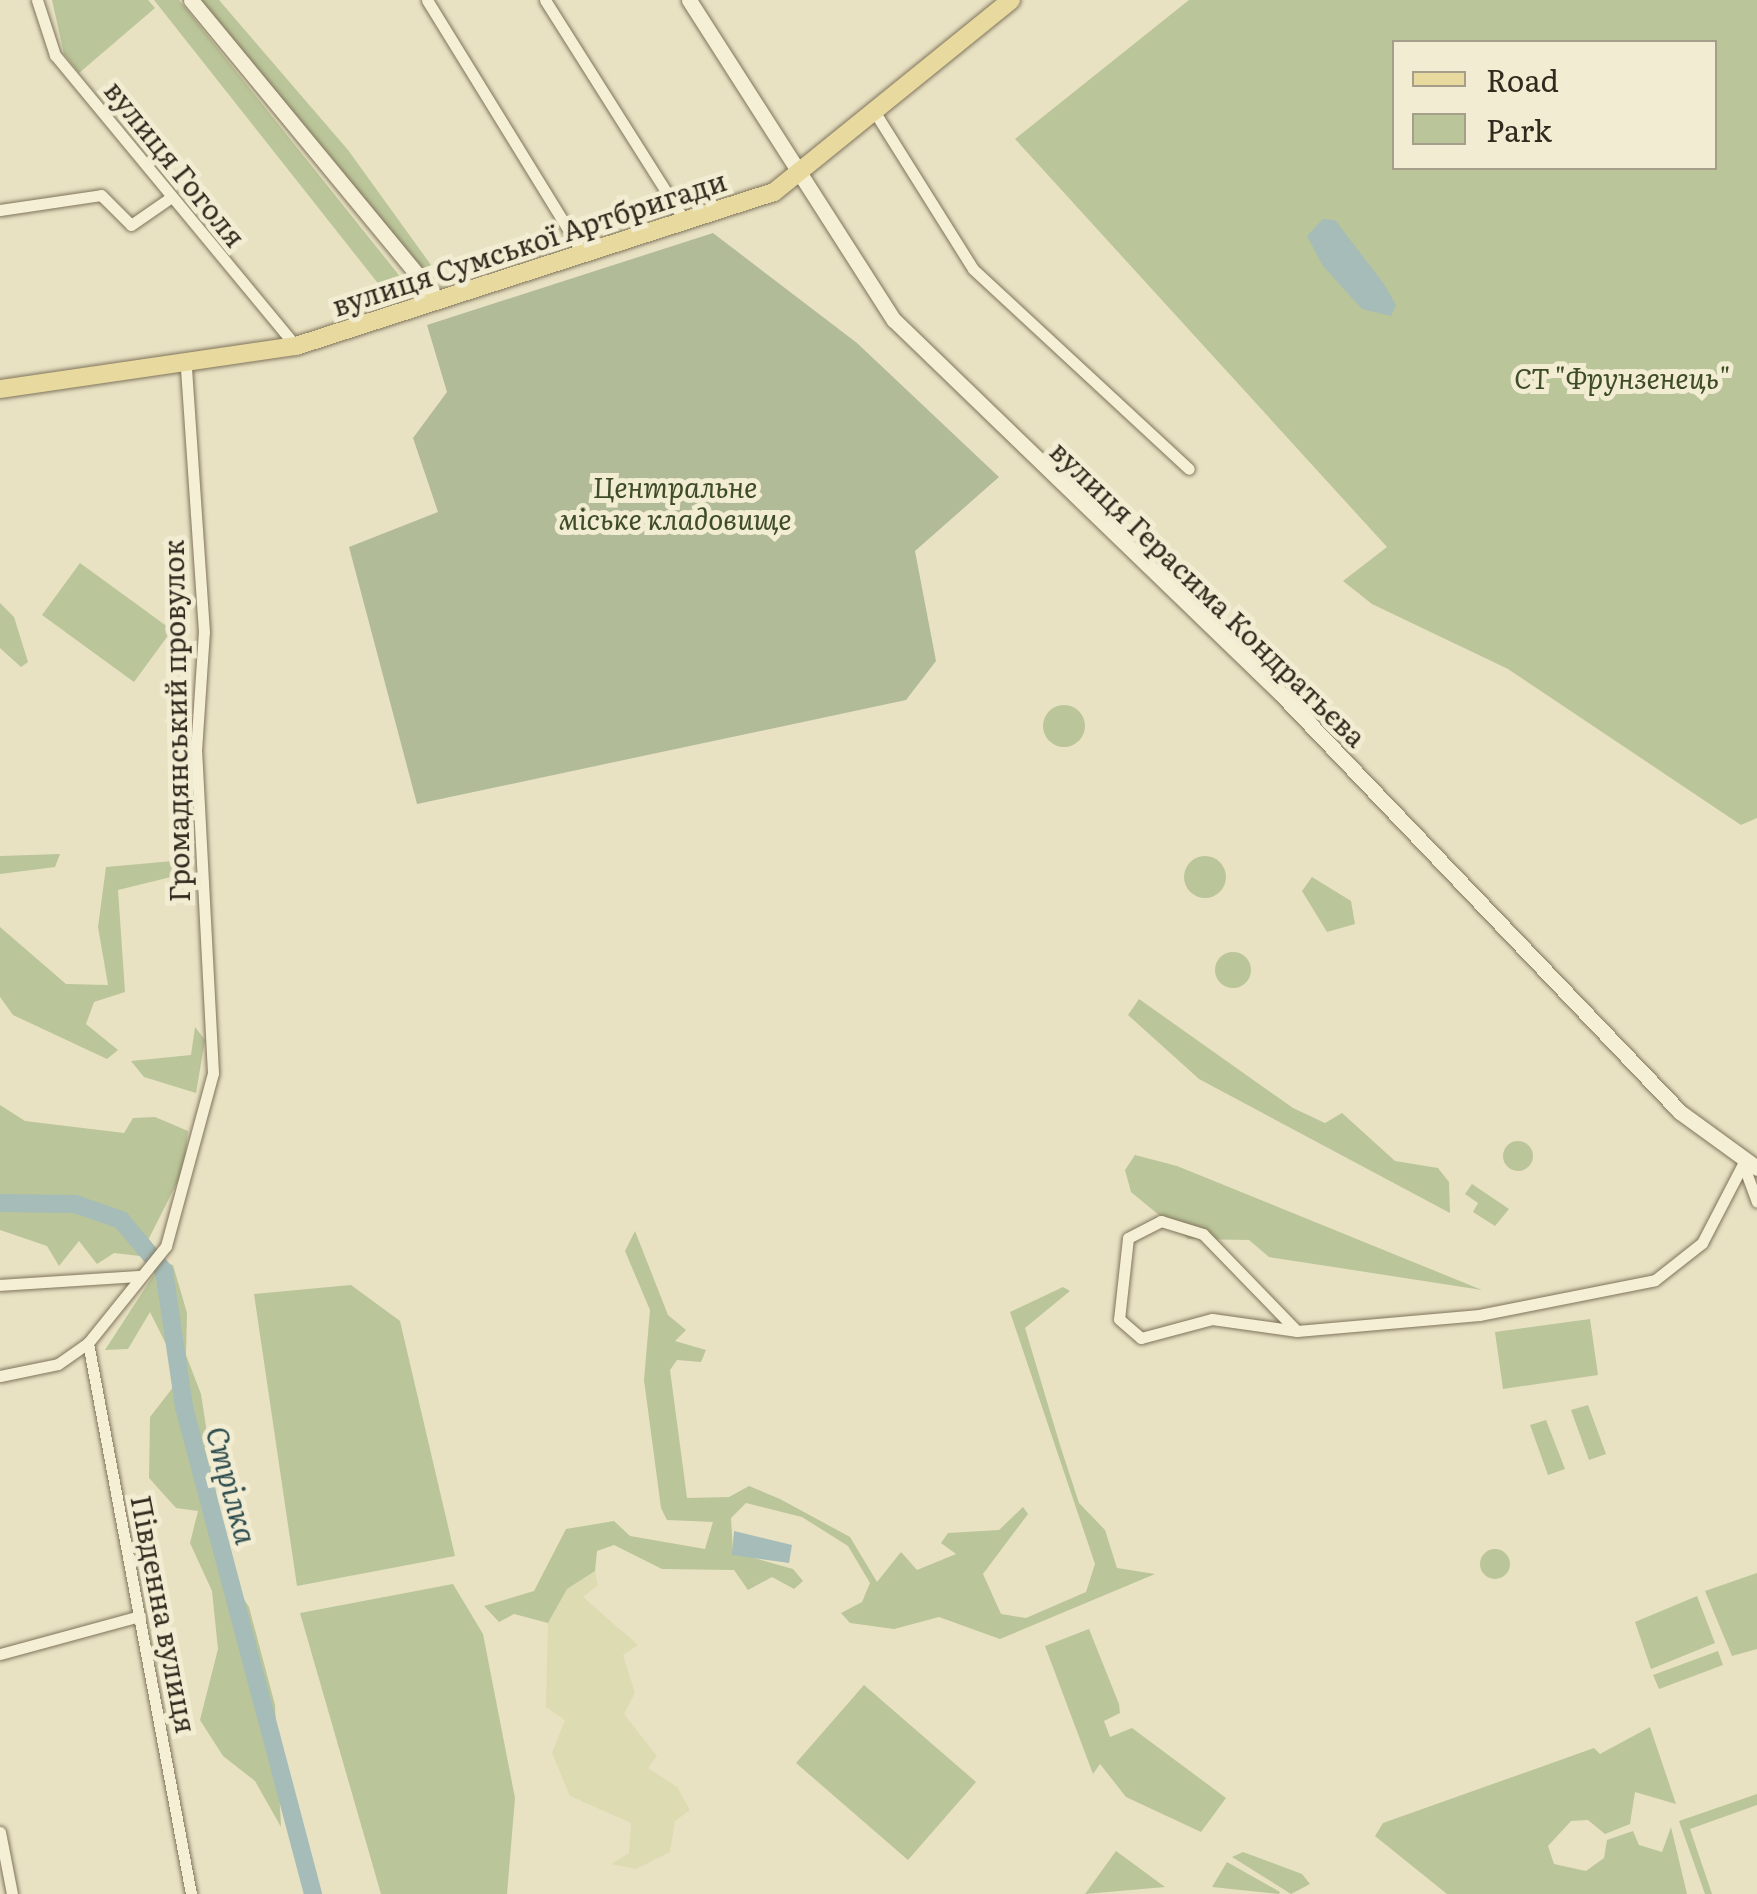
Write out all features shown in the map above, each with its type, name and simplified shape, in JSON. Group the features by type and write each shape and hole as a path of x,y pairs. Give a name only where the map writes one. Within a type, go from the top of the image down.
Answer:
{"main road":[{"path":"191,0 438,300"},
{"name":"вулиця Герасима Кондратьєва","path":"688,0 894,320 1281,694 1680,1112 1750,1166"},
{"name":"вулиця Сумської Артбригади","path":"0,389 186,368 296,346 581,250 774,192 1011,0"}],"street":[{"name":"вулиця Гоголя","path":"37,0 55,55 296,346"},
{"path":"428,0 581,250"},
{"path":"546,0 683,218"},
{"path":"874,111 973,270 1189,469"},
{"path":"0,210 101,196 131,226 170,198"},
{"name":"Громадянський провулок","path":"145,1272 166,1246 214,1073 196,751 204,632 186,368"},
{"path":"1750,1166 1757,1202"},
{"path":"1297,1331 1204,1234 1161,1221 1128,1238 1119,1319 1132,1334 1152,1338 1212,1319 1297,1331 1479,1315 1655,1280 1702,1243 1750,1166"},
{"path":"0,1285 145,1272"},
{"path":"0,1376 58,1364 88,1343 145,1272"},
{"name":"Південна вулиця","path":"88,1343 191,1894"},
{"path":"0,1654 140,1616"},
{"path":"0,1832 12,1894"}],"shaded area":[{"path":"595,1571 598,1585 583,1597 638,1645 623,1655 635,1693 624,1714 657,1756 648,1768 677,1787 690,1810 675,1821 670,1852 636,1869 611,1864 629,1853 631,1823 570,1796 552,1753 565,1720 546,1707 548,1623 567,1589"}],"green space":[{"path":"52,0 148,0 155,8 79,73 64,54"},
{"path":"154,0 179,0 410,289 401,298 388,296"},
{"path":"200,0 219,0 348,150 431,265 427,275"},
{"name":"СТ \"Фрунзенець\"","path":"1189,0 1757,0 1757,818 1741,825 1508,669 1372,604 1343,581 1387,547 1015,139"},
{"name":"Центральне міське кладовище","path":"713,233 857,343 999,477 915,551 936,661 906,700 417,804 349,547 438,512 413,438 447,392 427,325"},
{"path":"80,563 172,630 134,682 42,615"},
{"path":"0,603 14,617 28,662 21,667 0,648"},
{"path":"1064,705 1079,711 1085,726 1079,741 1064,747 1049,741 1043,726 1049,711"},
{"path":"60,854 55,867 0,874 0,856"},
{"path":"1205,856 1220,862 1226,877 1220,892 1205,898 1190,892 1184,877 1190,862"},
{"path":"173,861 183,865 179,875 118,890 125,992 94,1002 86,1024 118,1050 107,1059 13,1015 0,997 0,927 66,984 108,985 98,927 106,867"},
{"path":"1312,877 1351,901 1355,924 1327,932 1302,891"},
{"path":"1233,952 1245,958 1251,970 1245,982 1233,988 1221,982 1215,970 1221,958"},
{"path":"1139,999 1293,1108 1325,1123 1342,1113 1395,1161 1438,1168 1449,1182 1450,1213 1199,1079 1128,1015"},
{"path":"195,1027 205,1040 196,1093 144,1077 131,1061 191,1055"},
{"path":"0,1105 25,1121 124,1133 133,1118 155,1117 188,1131 184,1169 140,1256 114,1253 97,1264 79,1241 59,1266 47,1246 0,1230"},
{"path":"1518,1141 1529,1145 1533,1156 1529,1167 1518,1171 1507,1167 1503,1156 1507,1145"},
{"path":"1135,1155 1177,1166 1482,1290 1269,1257 1249,1240 1188,1239 1131,1192 1125,1170"},
{"path":"1472,1184 1509,1209 1495,1226 1473,1212 1478,1203 1465,1194"},
{"path":"635,1231 668,1315 686,1330 675,1341 706,1350 701,1362 677,1360 670,1370 687,1498 729,1497 749,1486 780,1499 850,1537 877,1582 901,1552 917,1570 956,1554 941,1543 948,1533 999,1530 1023,1507 1028,1514 983,1574 1001,1614 1026,1618 1086,1592 1095,1564 1010,1312 1063,1287 1070,1291 1025,1328 1060,1445 1079,1503 1105,1530 1117,1568 1155,1574 1000,1639 939,1617 894,1629 850,1623 841,1613 862,1602 870,1583 848,1546 802,1517 746,1503 731,1518 733,1552 793,1569 803,1581 794,1589 772,1577 748,1590 734,1570 662,1569 614,1545 597,1551 595,1571 567,1589 548,1623 514,1614 499,1622 484,1606 534,1591 566,1529 614,1521 630,1536 705,1549 713,1522 667,1520 661,1508 644,1380 650,1310 625,1251"},
{"path":"162,1262 173,1265 187,1313 186,1355 201,1394 229,1577 249,1607 275,1705 281,1827 255,1781 223,1756 200,1720 218,1649 212,1591 190,1543 198,1511 176,1508 149,1478 150,1417 174,1386 171,1354 150,1312 128,1349 105,1350"},
{"path":"351,1285 400,1321 455,1556 297,1586 254,1294"},
{"path":"1590,1319 1598,1375 1503,1389 1495,1332"},
{"path":"1588,1405 1606,1454 1589,1460 1571,1410"},
{"path":"1546,1420 1565,1469 1548,1475 1530,1425"},
{"path":"1495,1549 1506,1553 1510,1564 1506,1575 1495,1579 1484,1575 1480,1564 1484,1553"},
{"path":"1757,1573 1757,1649 1732,1656 1705,1591"},
{"path":"453,1584 483,1634 515,1798 507,1894 381,1894 300,1613"},
{"path":"1697,1596 1715,1643 1651,1669 1635,1622"},
{"path":"1089,1629 1119,1704 1120,1713 1104,1721 1110,1737 1132,1728 1226,1798 1201,1832 1126,1797 1100,1764 1093,1774 1045,1646"},
{"path":"1718,1651 1723,1665 1659,1689 1653,1675"},
{"path":"864,1685 976,1782 908,1860 796,1763"},
{"path":"1650,1727 1676,1804 1635,1792 1630,1824 1605,1834 1588,1820 1571,1821 1548,1846 1554,1864 1586,1871 1604,1858 1607,1840 1633,1831 1639,1845 1662,1852 1671,1827 1687,1894 1447,1894 1375,1836 1383,1823 1594,1748 1600,1754"},
{"path":"1757,1794 1757,1805 1690,1829 1712,1894 1705,1894 1679,1821"},
{"path":"1116,1851 1165,1887 1085,1894"},
{"path":"1243,1852 1302,1874 1310,1884 1291,1894 1232,1857"},
{"path":"1227,1862 1280,1892 1279,1894 1212,1887"}],"water":[{"path":"1323,219 1335,220 1384,284 1396,305 1391,316 1362,309 1323,266 1307,236"},
{"path":"734,1531 792,1545 789,1563 732,1555"}],"waterway":[{"name":"Стрілка","path":"0,1203 75,1204 121,1220 164,1271 184,1407 313,1894"}]}
